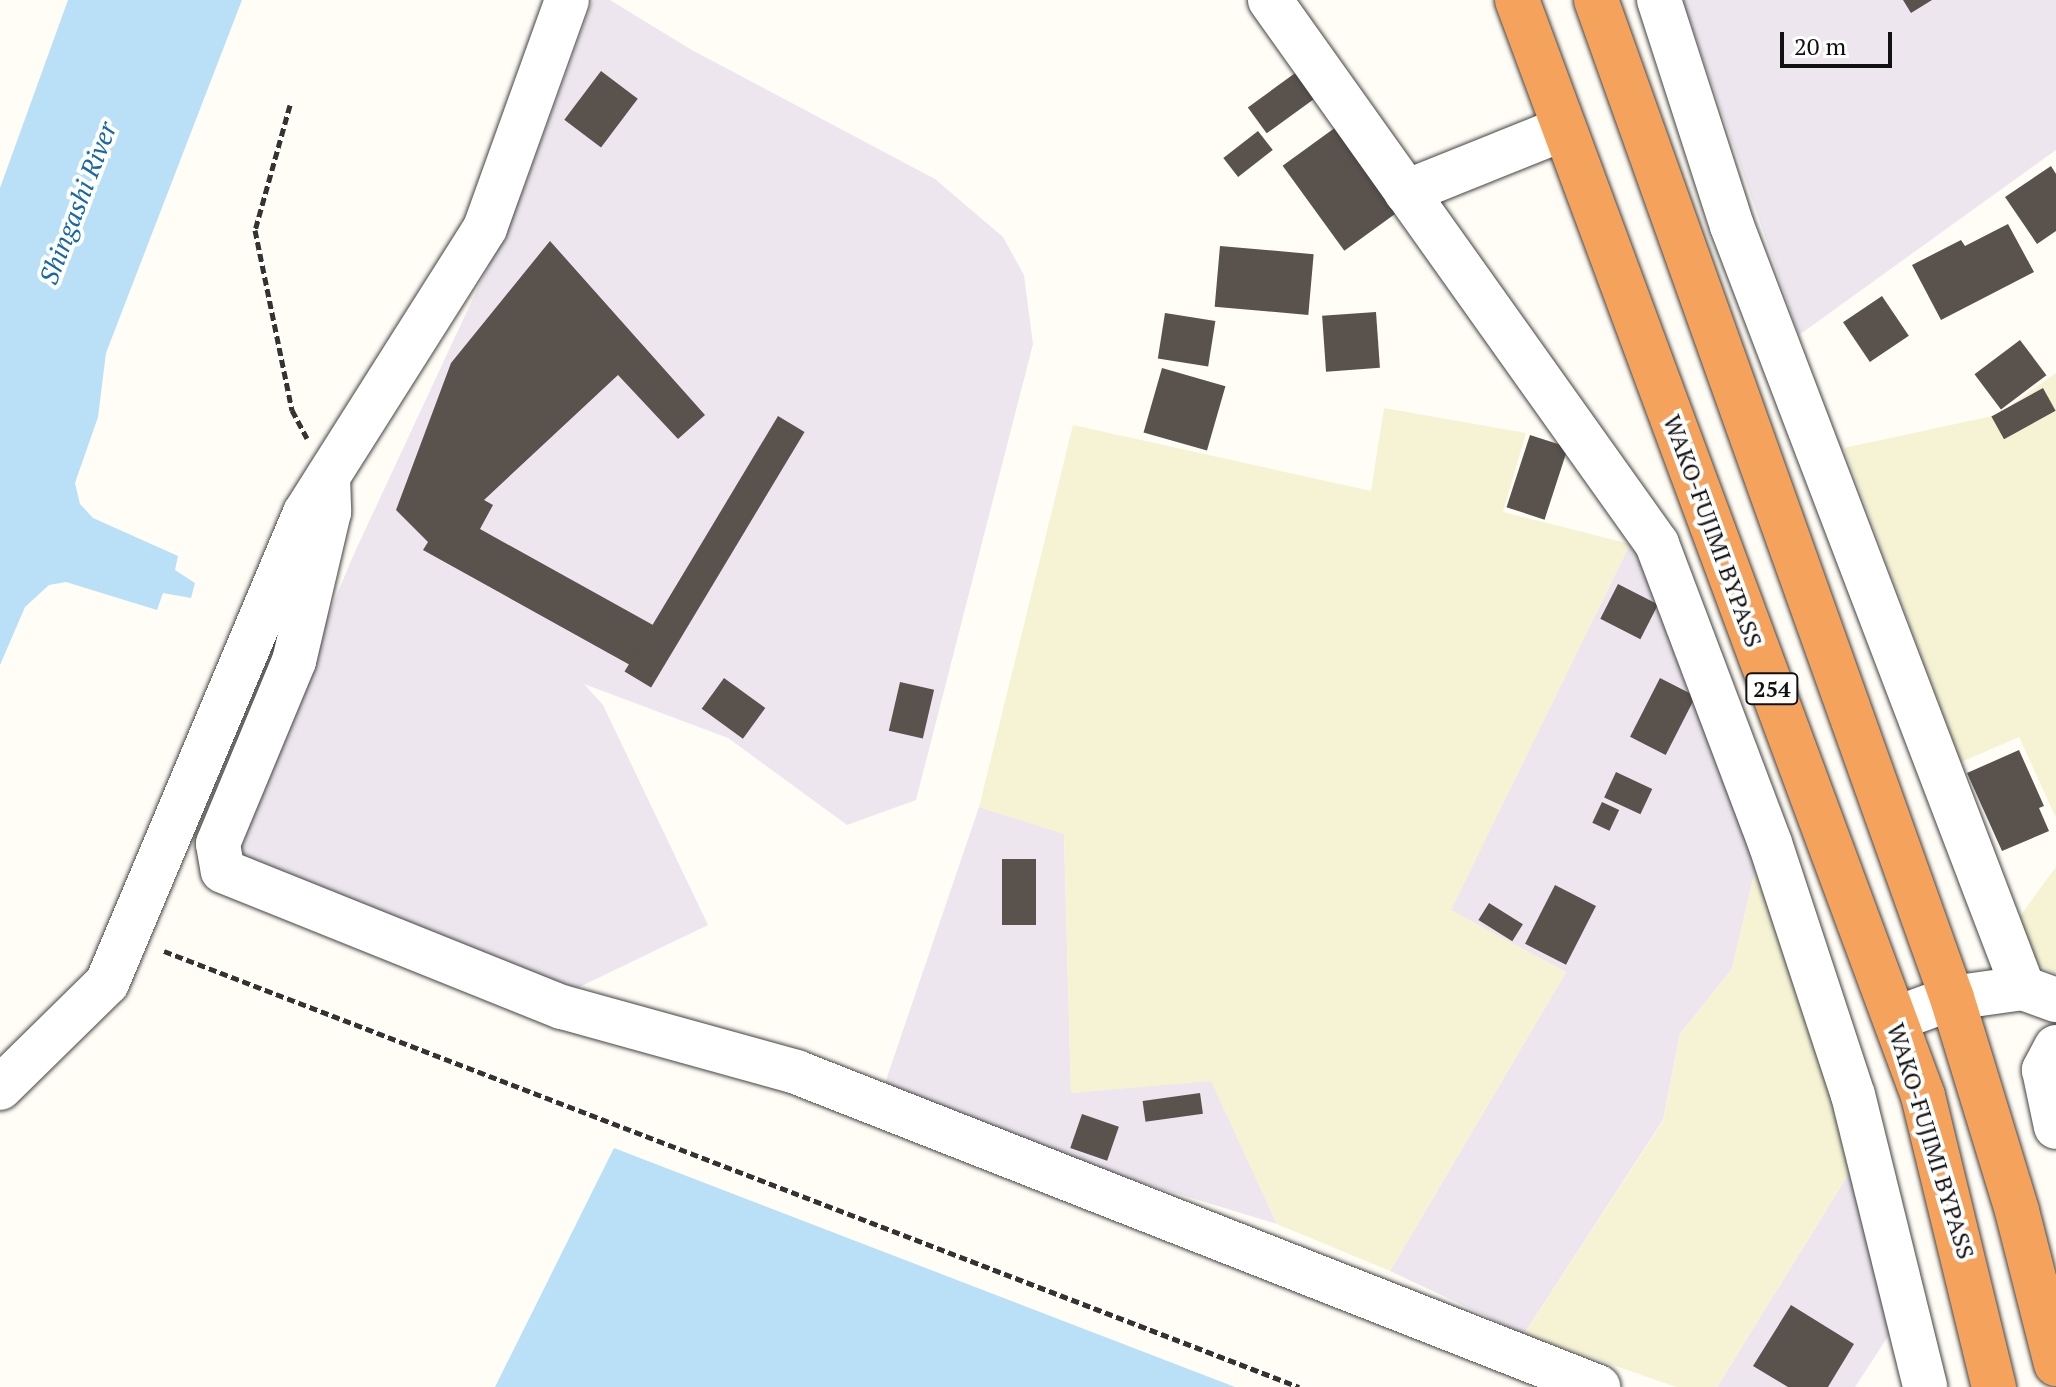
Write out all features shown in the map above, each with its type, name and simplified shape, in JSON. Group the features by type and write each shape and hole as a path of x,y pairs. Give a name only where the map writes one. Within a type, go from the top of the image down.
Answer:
{"highway":[{"name":"WAKO-FUJIMI BYPASS","path":"1517,0 1895,1019 1940,1157 1994,1387"},
{"name":"254","path":"1596,0 1952,998 2017,1211 2056,1364"}],"street":[{"path":"0,1088 107,983 129,938 255,626 305,513 485,228 567,0"},
{"path":"1270,0 1633,504 1673,580 1770,843 1853,1095 1925,1387"},
{"path":"1659,0 1732,226 2040,994 1952,998 1895,1019"},
{"path":"1406,192 1563,129"},
{"path":"328,477 329,512 294,661 218,844 223,871 562,1007 796,1072 1598,1387"},
{"path":"2056,1047 2044,1070 2056,1127"}],"path":[{"path":"290,105 255,230 292,410 328,477"},
{"path":"129,938 1299,1387"}],"shaded area":[{"path":"593,0 610,0 690,49 935,179 1003,237 1024,275 1033,344 916,800 847,825 728,738 584,684 603,705 708,925 569,992 239,864 234,841 353,556 523,191"},
{"path":"1683,0 2056,0 2056,150 1799,335"},
{"path":"2056,373 2056,818 2019,737 1961,762 1844,448 1997,415"},
{"path":"1384,408 1526,433 1503,512 1630,544 1451,910 1566,972 1390,1271 1277,1224 1211,1081 1071,1093 1064,834 979,807 1073,425 1371,491"},
{"path":"1630,544 1651,567 1758,858 1732,969 1680,1034 1663,1120 1524,1334 1390,1271 1566,972 1450,911"},
{"path":"979,807 1064,833 1071,1093 1211,1080 1277,1224 1060,1158 882,1092"},
{"path":"1758,858 1854,1165 1717,1387 1676,1387 1524,1334 1663,1121 1680,1034 1732,969"},
{"path":"2056,867 2056,974 2028,960 2015,923"},
{"path":"1854,1165 1900,1318 1855,1387 1717,1387"}],"water":[{"name":"Shingashi River","path":"68,0 242,0 106,353 98,417 75,483 80,504 93,518 178,556 175,570 195,583 191,598 163,593 157,610 66,582 49,585 25,607 0,665 0,188"},
{"path":"614,1148 1235,1387 495,1387"}],"building":[{"path":"1903,0 1932,0 1911,13"},
{"path":"601,71 638,99 601,147 564,120"},
{"path":"1298,71 1317,97 1267,133 1248,107"},
{"path":"1336,127 1398,212 1344,251 1283,166"},
{"path":"1258,131 1273,150 1238,177 1223,158"},
{"path":"2051,166 2056,174 2056,231 2037,244 2005,197"},
{"path":"2008,224 2034,272 1941,320 1912,265 1961,240 1965,246"},
{"path":"550,241 705,415 678,439 618,375 484,500 493,505 480,529 653,625 630,665 423,550 428,542 396,510 451,363"},
{"path":"1220,246 1314,254 1308,315 1215,307"},
{"path":"1882,296 1909,336 1870,362 1843,322"},
{"path":"1376,312 1380,368 1326,372 1322,316"},
{"path":"1165,313 1215,321 1208,366 1158,358"},
{"path":"2020,340 2046,375 2001,409 1974,374"},
{"path":"1162,368 1225,386 1207,451 1144,432"},
{"path":"2043,388 2056,411 2004,439 1991,417"},
{"path":"778,416 805,432 651,687 625,671"},
{"path":"1530,435 1568,447 1545,520 1507,507"},
{"path":"1618,584 1658,604 1640,639 1600,619"},
{"path":"724,678 765,708 743,739 702,709"},
{"path":"1660,678 1696,696 1666,755 1630,737"},
{"path":"900,682 934,690 923,739 889,731"},
{"path":"2019,750 2044,806 2039,808 2049,831 2002,851 1967,773"},
{"path":"1616,772 1652,789 1640,814 1604,797"},
{"path":"1602,802 1619,810 1609,831 1592,823"},
{"path":"1002,859 1036,859 1036,925 1002,925"},
{"path":"1555,885 1596,906 1566,965 1525,944"},
{"path":"1489,903 1523,924 1512,941 1478,920"},
{"path":"1200,1093 1203,1114 1145,1122 1143,1101"},
{"path":"1082,1114 1119,1127 1107,1161 1070,1148"},
{"path":"1791,1305 1854,1344 1828,1387 1788,1387 1753,1366"}]}
